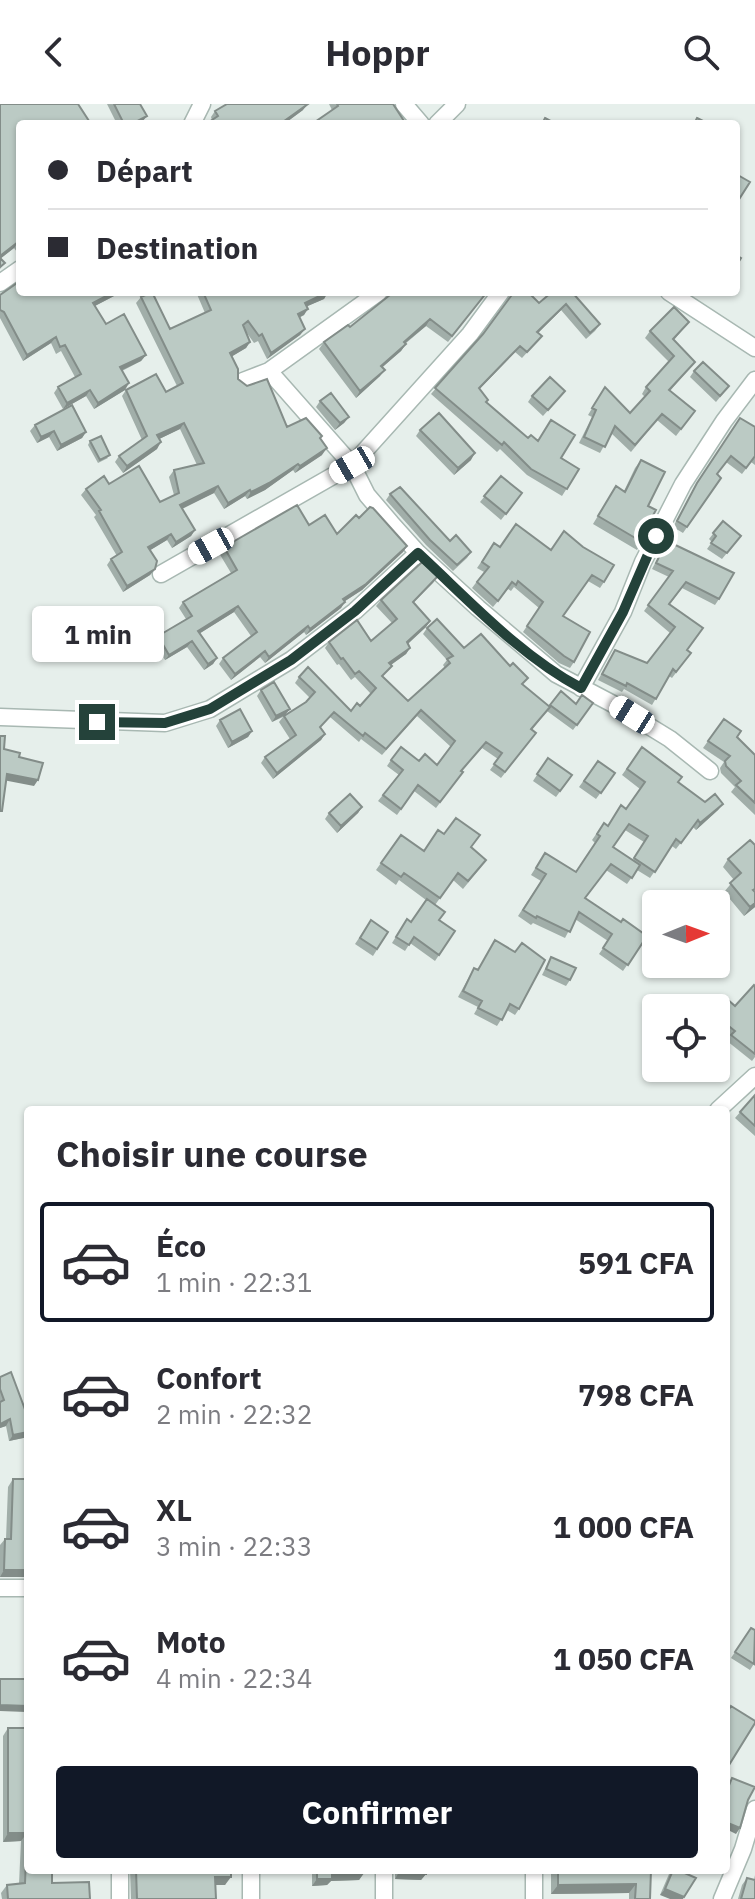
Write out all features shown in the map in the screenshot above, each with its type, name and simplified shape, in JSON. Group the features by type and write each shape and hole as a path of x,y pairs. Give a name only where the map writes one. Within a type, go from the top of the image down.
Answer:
{"street":[{"path":"404,104 418,120"},
{"path":"441,120 457,104"},
{"path":"243,381 269,371 373,296"},
{"path":"161,574 352,465 470,334 498,296"},
{"path":"675,296 755,348"},
{"path":"269,371 352,465 367,495 418,553 533,657 556,674 670,739 710,771"},
{"path":"581,688 623,612 643,562 683,484 755,380"},
{"path":"0,717 165,723 210,709 291,660 355,611 418,553"},
{"path":"722,1106 755,1076"},
{"path":"0,1588 24,1588"},
{"path":"722,1899 743,1849 755,1809"},
{"path":"120,1874 120,1899"},
{"path":"251,1874 251,1899"},
{"path":"384,1874 384,1899"},
{"path":"534,1874 534,1899"}],"building":[{"path":"0,104 78,104 88,120 16,120 16,244 0,256"},
{"path":"114,104 140,104 147,116 140,120 122,120"},
{"path":"227,104 308,104 286,120 212,120 218,116 215,111"},
{"path":"393,104 403,120 318,120 338,106"},
{"path":"740,176 750,182 740,198"},
{"path":"16,284 16,296 106,296 93,303 106,324 124,314 146,355 120,367 129,383 98,403 90,390 67,403 58,387 81,374 65,345 60,347 56,337 27,355 4,312 0,310 0,295"},
{"path":"154,296 170,329 211,310 205,296 320,296 305,303 308,309 298,314 305,329 271,353 262,334 259,336 248,321 243,325 250,342 230,353 238,369 238,379 247,386 267,379 287,427 306,418 322,436 320,438 327,448 300,466 298,464 269,483 228,503 218,486 180,505 195,530 176,542 171,534 148,547 157,561 155,569 127,586 111,559 122,552 101,510 86,489 104,476 109,484 139,466 160,502 179,493 174,470 204,463 184,423 157,435 161,442 127,466 119,456 147,436 126,390 156,374 166,392 183,383 141,297"},
{"path":"389,296 484,296 452,336 430,319 381,366 385,370 360,391 324,342 348,325 350,327"},
{"path":"511,296 532,296 539,303 547,296 576,296 600,324 590,333 566,304 537,332 542,336 527,352 520,346 479,388 488,400 486,402 528,438 531,435 538,441 551,420 575,435 561,458 579,469 567,489 531,469 504,442 502,445 435,388 483,334"},
{"path":"674,307 689,322 673,339 695,362 669,390 695,411 681,429 662,414 635,445 615,426 605,447 584,437 596,410 592,408 605,387 630,413 650,391 646,387 674,356 650,331"},
{"path":"703,362 729,386 720,396 694,371"},
{"path":"550,377 565,391 548,410 532,396"},
{"path":"331,393 349,417 340,423 320,401"},
{"path":"72,405 86,432 61,445 54,431 41,437 35,425"},
{"path":"439,413 475,453 458,468 420,430"},
{"path":"740,418 755,427 755,456 746,468 731,456 717,474 721,478 687,527 677,521 697,483"},
{"path":"101,436 110,455 100,460 90,441"},
{"path":"641,460 665,472 648,506 656,510 642,542 598,516 616,486 625,492"},
{"path":"501,476 522,493 506,514 484,496"},
{"path":"400,487 450,541 456,535 471,552 457,565 430,540 390,494"},
{"path":"297,505 309,525 325,515 337,534 356,515 359,518 370,507 373,508 407,546 310,629 308,626 269,657 265,651 235,674 223,658 257,632 238,606 198,631 217,658 208,664 192,641 169,655 158,636 192,616 183,602 237,570 224,547"},
{"path":"723,521 741,536 727,553 711,543 716,536 713,533"},
{"path":"516,524 551,550 564,531 583,547 614,565 604,582 592,575 563,616 590,632 574,662 527,626 543,602 518,581 516,585 512,582 498,601 477,582 489,567 482,562 494,543 500,547"},
{"path":"667,541 734,573 719,599 686,582 669,604 703,628 687,650 691,653 676,672 673,669 656,699 602,674 615,650 647,663 675,627 648,605 673,571 656,563"},
{"path":"422,562 438,576 413,602 430,621 407,642 410,648 389,663 392,666 382,676 408,701 450,663 447,659 453,656 427,628 437,619 464,648 481,634 510,666 513,663 528,678 522,684 550,707 531,729 536,733 505,772 494,764 502,753 486,742 440,802 418,785 401,809 383,795 403,770 391,760 401,747 419,761 425,754 437,765 455,741 421,710 386,749 365,733 363,736 334,712 320,727 325,734 277,773 265,757 296,735 284,716 315,692 299,677 308,667 351,711 357,703 360,706 376,688 359,671 355,674 329,642 357,620 371,641 397,619 381,600"},
{"path":"274,682 290,709 276,716 261,690"},
{"path":"561,691 576,704 582,695 593,703 577,725 550,705"},
{"path":"240,709 252,731 232,742 220,720"},
{"path":"724,719 741,731 737,737 755,755 755,803 736,785 741,781 726,766 725,761 730,756 708,741"},
{"path":"0,736 5,736 4,749 20,753 19,757 43,763 38,780 7,774 2,811 0,811"},
{"path":"642,747 682,777 678,782 705,802 715,794 723,804 700,823 698,820 681,843 676,839 655,872 634,858 648,836 629,824 613,847 640,865 632,878 611,864 585,898 642,932 642,944 628,965 603,948 612,934 579,912 570,932 523,910 546,874 536,868 545,853 576,872 600,836 597,834 604,823 608,826 621,805 626,809 645,782 627,769"},
{"path":"548,758 572,775 560,791 537,774"},
{"path":"598,761 615,773 601,793 584,781"},
{"path":"350,794 362,807 341,826 329,813"},
{"path":"456,818 480,835 471,847 486,860 468,881 458,873 440,898 404,873 401,877 381,863 401,835 424,851 438,830 444,834"},
{"path":"750,840 755,845 755,903 750,907 730,883 741,873 728,859"},
{"path":"427,899 445,912 439,920 455,931 439,955 414,937 409,945 396,937 407,919 411,922"},
{"path":"371,920 388,932 377,949 360,938"},
{"path":"495,940 515,952 522,943 545,960 519,1009 510,1004 502,1020 478,1008 482,1001 463,991 474,968 478,970"},
{"path":"551,957 576,968 570,980 546,969"},
{"path":"754,985 755,1054 731,1035 735,1031 730,1027 730,1002 735,1006"},
{"path":"755,1095 755,1126 740,1112"},
{"path":"11,1372 24,1407 24,1433 13,1435 10,1419 0,1424 0,1402 4,1400 0,1377"},
{"path":"13,1479 24,1479 24,1570 4,1570 5,1539 11,1539"},
{"path":"751,1628 755,1630 754,1664 735,1652"},
{"path":"0,1679 24,1679 24,1706 0,1705"},
{"path":"730,1708 755,1723 730,1763"},
{"path":"8,1728 24,1728 24,1833 8,1833"},
{"path":"732,1778 755,1787 740,1828 730,1824"},
{"path":"25,1874 52,1874 52,1883 89,1882 90,1899 8,1899 7,1885 25,1883"},
{"path":"136,1874 231,1874 231,1877 215,1877 216,1899 137,1899"},
{"path":"317,1874 332,1874 332,1879 317,1879"},
{"path":"558,1874 651,1874 650,1899 635,1899 636,1884 558,1885"},
{"path":"671,1874 687,1874 696,1878 684,1897 665,1889"},
{"path":"747,1878 755,1880 755,1899 741,1899"}],"route":[{"path":"97,722 165,723 210,709 291,660 355,611 418,553 533,657 581,688 623,612 656,536"}]}
